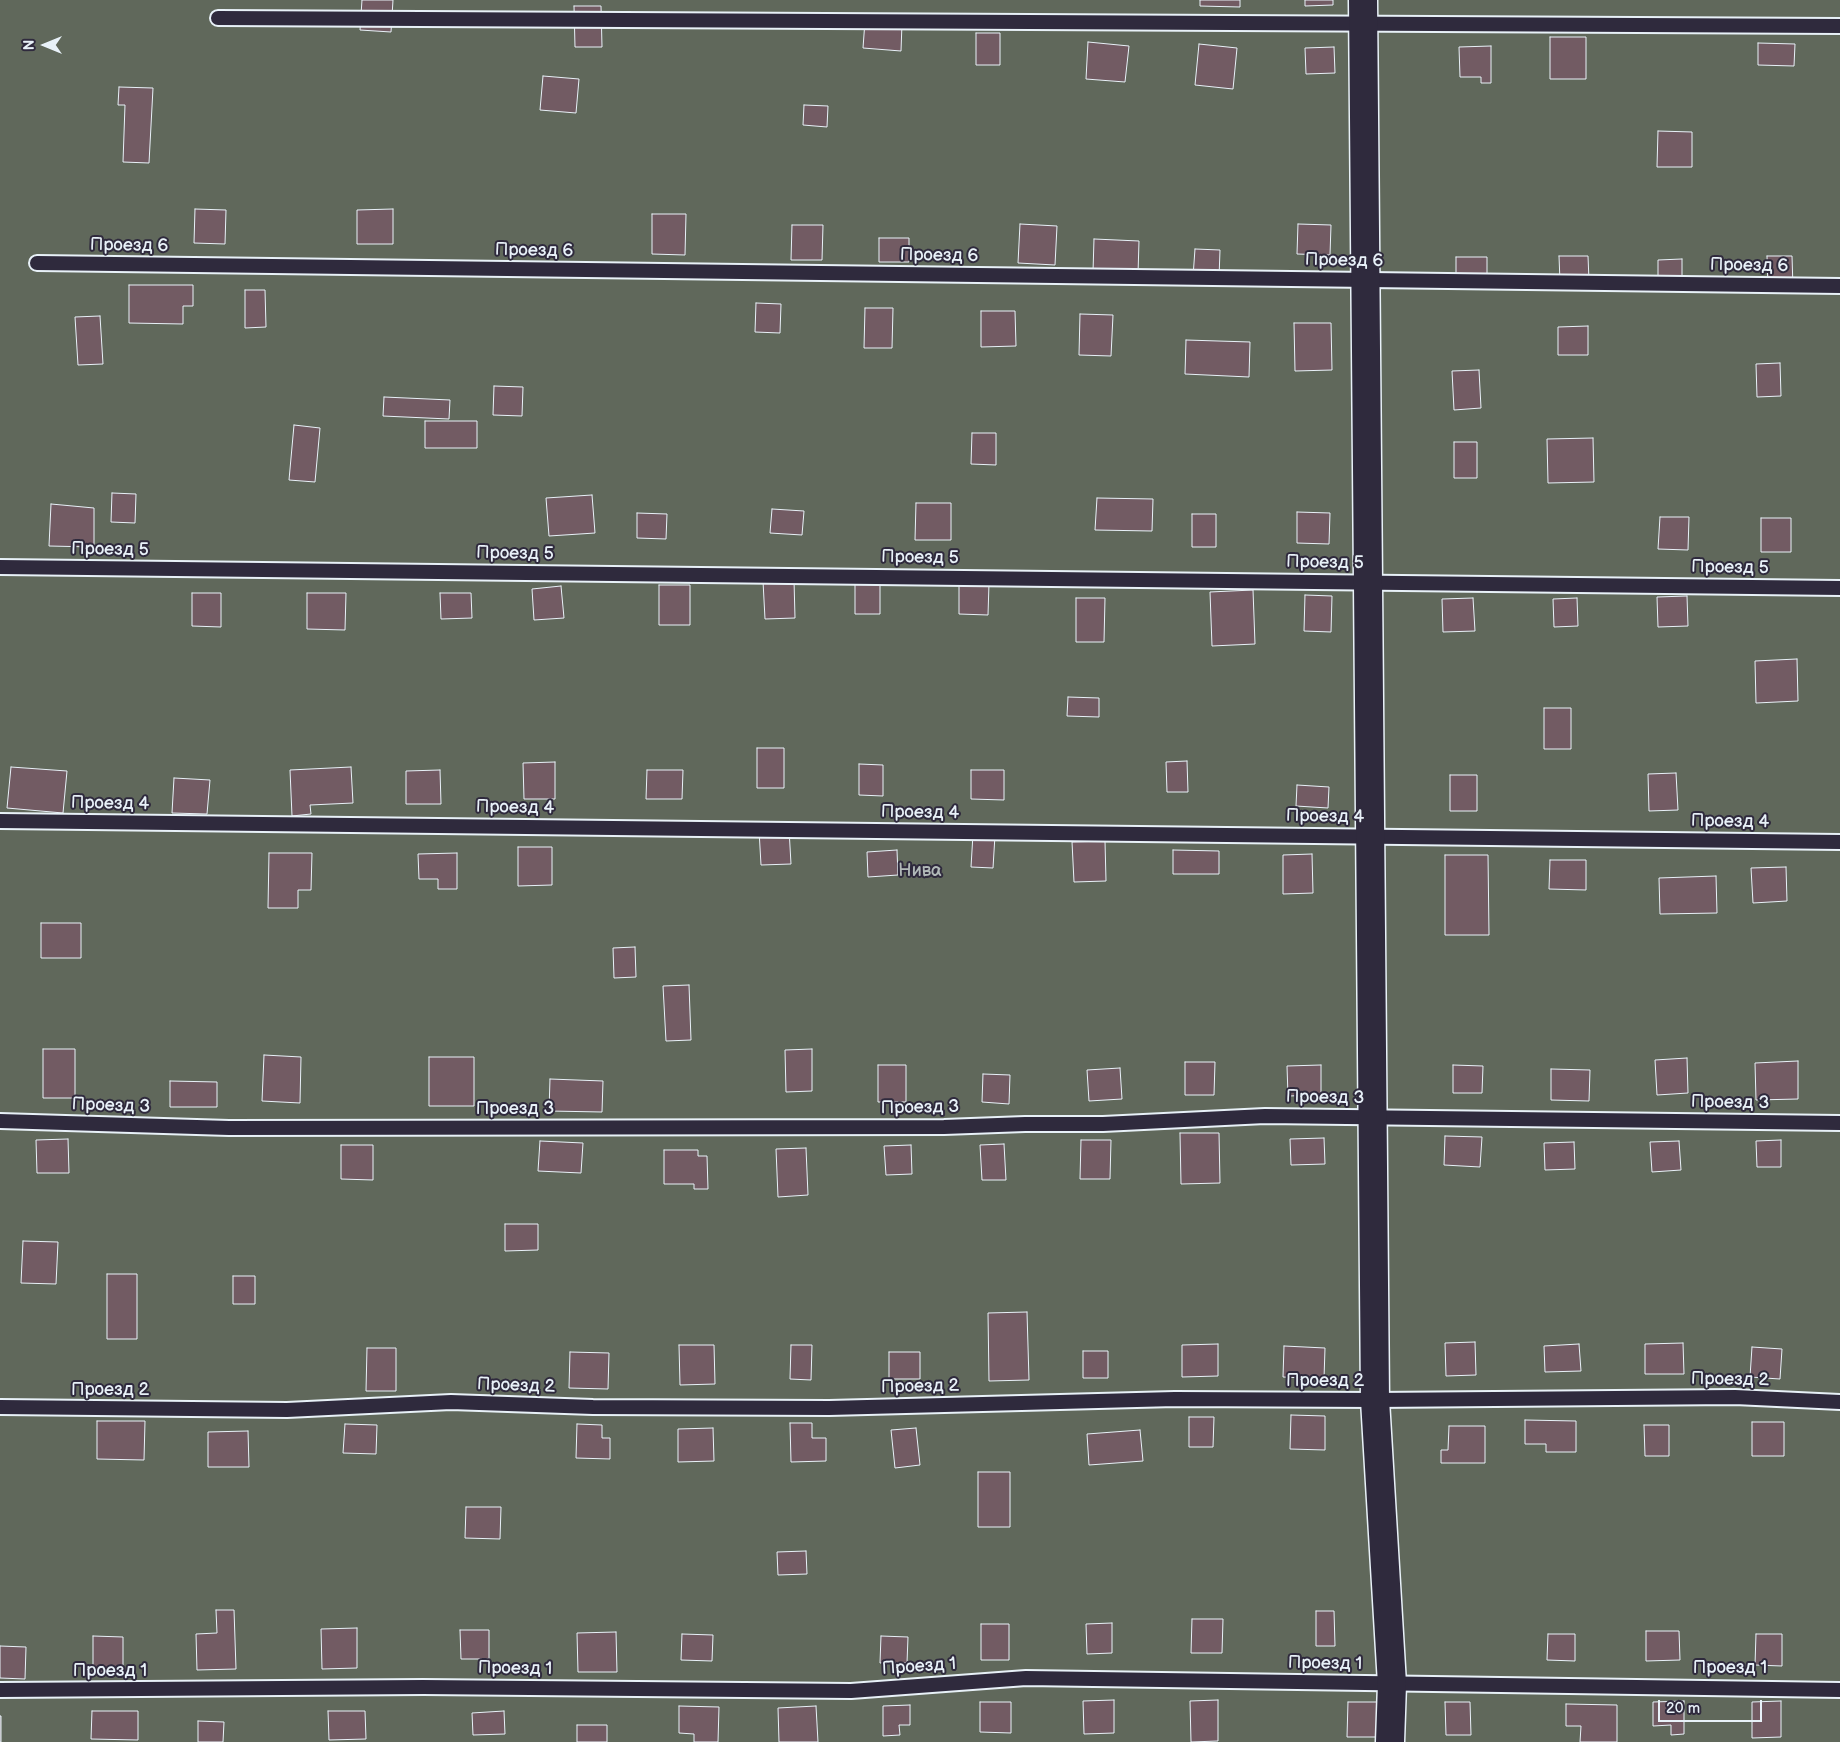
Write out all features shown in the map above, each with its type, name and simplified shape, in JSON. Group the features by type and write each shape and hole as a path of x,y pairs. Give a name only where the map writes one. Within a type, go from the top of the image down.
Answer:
{"street":[{"path":"1363,12 1375,1400 1392,1684 1390,1742"}],"lane":[{"path":"218,18 1363,12 1840,26"},
{"name":"Проезд 6","path":"37,263 1840,286"},
{"name":"Проезд 5","path":"0,567 1840,588"},
{"name":"Проезд 4","path":"0,821 1840,842"},
{"name":"Проезд 3","path":"0,1121 229,1128 851,1128 1104,1124 1265,1116 1840,1122"},
{"name":"Проезд 2","path":"0,1408 287,1410 451,1402 594,1407 829,1408 1175,1399 1375,1400 1735,1397 1840,1402"},
{"name":"Проезд 1","path":"0,1690 433,1687 851,1691 1026,1678 1840,1690"}],"green space":[{"name":"Нива","path":"0,0 1840,0 1840,1742 0,1742"}],"building":[{"path":"362,0 393,0 391,32 360,30"},
{"path":"1200,0 1240,0 1240,7 1200,6"},
{"path":"1305,0 1333,0 1333,5 1305,6"},
{"path":"574,6 601,6 602,47 575,47"},
{"path":"865,21 902,23 901,51 863,48"},
{"path":"976,33 1000,33 1000,65 976,65"},
{"path":"1550,37 1586,37 1586,79 1550,79"},
{"path":"1088,42 1129,46 1125,82 1086,79"},
{"path":"1758,43 1795,44 1794,66 1758,65"},
{"path":"1199,44 1237,48 1233,89 1195,85"},
{"path":"1491,46 1491,83 1481,83 1481,77 1460,77 1459,47"},
{"path":"1334,47 1335,73 1306,74 1305,48"},
{"path":"543,76 579,79 576,113 540,110"},
{"path":"119,87 153,88 149,163 123,162 125,105 118,105"},
{"path":"804,105 828,106 827,127 803,125"},
{"path":"1658,131 1692,132 1692,167 1657,167"},
{"path":"195,209 226,210 225,244 194,243"},
{"path":"393,209 393,244 357,244 357,210"},
{"path":"652,214 686,214 685,255 652,254"},
{"path":"1020,224 1057,226 1055,265 1018,263"},
{"path":"1298,224 1331,225 1330,255 1297,254"},
{"path":"792,225 823,225 822,260 791,260"},
{"path":"879,238 909,238 909,262 879,262"},
{"path":"1094,239 1139,241 1138,274 1093,272"},
{"path":"1195,249 1220,250 1219,278 1193,277"},
{"path":"1559,256 1588,256 1589,281 1560,282"},
{"path":"1767,256 1792,256 1793,288 1768,288"},
{"path":"1456,257 1487,257 1487,285 1456,285"},
{"path":"1682,259 1682,288 1658,288 1658,260"},
{"path":"129,285 193,285 193,306 183,306 183,324 129,323"},
{"path":"245,290 265,290 266,327 245,328"},
{"path":"756,303 781,304 780,333 755,332"},
{"path":"865,308 893,308 892,348 864,348"},
{"path":"981,311 1015,311 1016,346 981,347"},
{"path":"1080,314 1113,315 1111,356 1079,355"},
{"path":"100,316 103,364 78,365 75,317"},
{"path":"1294,323 1331,323 1332,370 1295,371"},
{"path":"1588,326 1588,355 1558,355 1558,327"},
{"path":"1186,340 1250,342 1249,377 1185,374"},
{"path":"1780,363 1781,396 1757,397 1756,364"},
{"path":"1479,370 1481,408 1454,410 1452,371"},
{"path":"494,386 523,387 522,416 493,415"},
{"path":"384,397 450,400 449,419 383,416"},
{"path":"425,421 477,421 477,448 425,448"},
{"path":"294,425 320,428 315,482 289,480"},
{"path":"972,433 996,433 996,465 971,464"},
{"path":"1593,438 1594,482 1548,483 1547,439"},
{"path":"1454,442 1477,442 1477,478 1454,478"},
{"path":"112,493 136,494 135,523 111,522"},
{"path":"592,495 595,533 549,536 546,498"},
{"path":"1097,498 1153,499 1152,531 1095,530"},
{"path":"916,503 951,503 951,540 915,540"},
{"path":"51,504 94,508 94,547 49,546"},
{"path":"772,509 804,511 802,535 770,533"},
{"path":"1297,512 1330,513 1329,544 1297,543"},
{"path":"637,513 667,514 666,539 637,538"},
{"path":"1192,514 1216,514 1216,547 1192,547"},
{"path":"1660,517 1689,517 1688,550 1658,549"},
{"path":"1761,518 1791,518 1791,552 1761,552"},
{"path":"855,579 880,579 880,614 855,614"},
{"path":"794,580 795,618 765,619 763,581"},
{"path":"959,583 989,583 988,615 959,614"},
{"path":"659,585 690,585 690,625 659,625"},
{"path":"561,586 564,618 534,620 532,589"},
{"path":"1253,590 1255,644 1212,646 1210,592"},
{"path":"192,593 221,593 221,627 192,626"},
{"path":"307,593 346,593 345,630 307,629"},
{"path":"440,593 471,593 472,618 441,619"},
{"path":"1305,595 1332,596 1331,632 1304,631"},
{"path":"1687,596 1688,626 1658,627 1657,597"},
{"path":"1076,598 1105,598 1104,642 1076,642"},
{"path":"1473,598 1475,631 1443,632 1442,599"},
{"path":"1577,598 1578,626 1554,627 1553,599"},
{"path":"1797,659 1798,701 1756,703 1755,661"},
{"path":"1068,697 1099,698 1099,717 1067,716"},
{"path":"1544,708 1571,708 1571,749 1544,749"},
{"path":"757,748 784,748 784,788 757,788"},
{"path":"1187,761 1188,792 1167,792 1166,762"},
{"path":"555,762 555,799 524,799 523,763"},
{"path":"859,764 883,765 883,796 859,795"},
{"path":"11,767 67,771 63,813 7,808"},
{"path":"351,767 353,803 310,805 311,814 292,816 290,770"},
{"path":"440,770 441,804 406,804 406,771"},
{"path":"647,770 683,770 682,799 646,799"},
{"path":"971,770 1004,770 1004,800 971,799"},
{"path":"1676,773 1678,810 1649,811 1648,774"},
{"path":"1450,775 1477,775 1477,811 1450,811"},
{"path":"174,778 210,780 207,814 172,813"},
{"path":"1297,785 1329,787 1328,808 1296,806"},
{"path":"789,829 791,864 761,865 759,830"},
{"path":"973,834 995,835 993,868 971,867"},
{"path":"1105,841 1106,881 1074,882 1072,842"},
{"path":"518,847 552,847 552,885 518,886"},
{"path":"897,850 898,875 868,877 867,852"},
{"path":"1173,850 1219,851 1219,874 1173,874"},
{"path":"269,853 312,853 311,890 298,890 298,908 268,908"},
{"path":"457,853 457,889 438,889 438,879 419,879 418,854"},
{"path":"1312,854 1313,893 1283,894 1283,855"},
{"path":"1445,855 1488,855 1489,935 1445,935"},
{"path":"1550,860 1586,860 1586,890 1549,889"},
{"path":"1786,867 1787,901 1753,903 1751,868"},
{"path":"1716,876 1717,913 1660,914 1659,878"},
{"path":"41,923 81,923 81,958 41,958"},
{"path":"635,947 636,977 614,978 613,948"},
{"path":"689,985 691,1040 666,1041 663,986"},
{"path":"43,1049 75,1049 75,1098 43,1098"},
{"path":"812,1049 812,1091 786,1092 785,1050"},
{"path":"264,1055 301,1057 300,1103 262,1101"},
{"path":"429,1057 474,1057 474,1106 429,1106"},
{"path":"1687,1058 1688,1093 1657,1095 1655,1060"},
{"path":"1798,1061 1798,1099 1756,1100 1755,1063"},
{"path":"1185,1062 1215,1062 1214,1095 1185,1095"},
{"path":"878,1065 906,1065 906,1102 878,1102"},
{"path":"1321,1065 1321,1095 1288,1096 1287,1066"},
{"path":"1453,1065 1483,1066 1482,1093 1453,1093"},
{"path":"1120,1068 1122,1099 1089,1101 1087,1070"},
{"path":"1551,1069 1590,1070 1589,1101 1551,1100"},
{"path":"983,1074 1010,1075 1009,1104 982,1102"},
{"path":"550,1079 603,1081 602,1112 549,1111"},
{"path":"170,1081 217,1082 217,1107 170,1107"},
{"path":"1180,1133 1219,1133 1220,1183 1181,1184"},
{"path":"1445,1136 1482,1137 1480,1167 1444,1165"},
{"path":"1324,1138 1325,1164 1291,1165 1290,1139"},
{"path":"68,1139 69,1173 37,1173 36,1140"},
{"path":"1081,1140 1111,1140 1110,1179 1080,1179"},
{"path":"1781,1140 1781,1167 1757,1167 1756,1141"},
{"path":"540,1141 583,1143 581,1173 538,1171"},
{"path":"1679,1141 1681,1170 1652,1172 1650,1142"},
{"path":"1574,1142 1575,1169 1545,1170 1544,1143"},
{"path":"1004,1144 1006,1180 982,1180 980,1145"},
{"path":"341,1145 373,1145 373,1180 341,1179"},
{"path":"911,1145 912,1174 886,1175 884,1146"},
{"path":"806,1148 808,1195 778,1197 776,1149"},
{"path":"664,1150 698,1150 698,1156 707,1156 708,1189 694,1189 694,1184 664,1184"},
{"path":"505,1224 538,1224 538,1250 505,1251"},
{"path":"23,1241 58,1242 56,1284 21,1283"},
{"path":"107,1274 137,1274 137,1339 107,1339"},
{"path":"233,1276 255,1276 255,1304 233,1304"},
{"path":"1027,1312 1029,1380 989,1381 988,1313"},
{"path":"1475,1342 1476,1375 1446,1376 1445,1343"},
{"path":"1683,1343 1684,1374 1645,1374 1645,1344"},
{"path":"1218,1344 1218,1376 1182,1377 1182,1345"},
{"path":"1579,1344 1581,1371 1545,1372 1544,1346"},
{"path":"679,1345 714,1345 715,1384 680,1385"},
{"path":"791,1345 812,1345 811,1380 790,1379"},
{"path":"1284,1346 1325,1348 1324,1379 1283,1377"},
{"path":"1752,1347 1782,1349 1780,1379 1750,1377"},
{"path":"367,1348 396,1348 396,1391 366,1391"},
{"path":"1083,1351 1108,1351 1108,1378 1083,1378"},
{"path":"570,1352 609,1353 608,1389 569,1388"},
{"path":"889,1352 920,1352 920,1379 889,1379"},
{"path":"1291,1415 1325,1416 1325,1450 1290,1449"},
{"path":"1189,1417 1214,1417 1213,1447 1189,1447"},
{"path":"1525,1420 1576,1421 1576,1452 1546,1452 1546,1444 1525,1444"},
{"path":"97,1421 145,1421 144,1460 97,1459"},
{"path":"1752,1422 1784,1422 1784,1456 1752,1456"},
{"path":"790,1423 812,1423 812,1438 826,1438 826,1461 791,1462"},
{"path":"345,1424 377,1425 376,1454 343,1453"},
{"path":"577,1424 602,1425 602,1438 610,1438 610,1459 576,1458"},
{"path":"1644,1425 1669,1425 1669,1456 1645,1456"},
{"path":"1449,1426 1485,1426 1485,1463 1441,1463 1441,1450 1448,1450"},
{"path":"713,1428 714,1461 678,1462 678,1429"},
{"path":"916,1428 920,1465 895,1468 891,1430"},
{"path":"1140,1430 1143,1461 1089,1465 1087,1434"},
{"path":"248,1431 249,1467 208,1467 208,1432"},
{"path":"978,1472 1010,1472 1010,1527 978,1527"},
{"path":"466,1507 501,1507 500,1539 465,1538"},
{"path":"806,1551 807,1574 778,1575 777,1552"},
{"path":"216,1610 234,1610 236,1669 197,1670 196,1634 217,1633"},
{"path":"1316,1611 1334,1611 1335,1646 1316,1646"},
{"path":"1192,1619 1223,1619 1222,1653 1191,1653"},
{"path":"1112,1623 1112,1653 1087,1654 1086,1624"},
{"path":"981,1624 1009,1624 1009,1660 981,1660"},
{"path":"357,1628 357,1668 322,1669 321,1629"},
{"path":"460,1630 489,1630 489,1659 461,1659"},
{"path":"1646,1631 1679,1631 1680,1660 1646,1661"},
{"path":"616,1632 617,1672 578,1672 577,1633"},
{"path":"682,1634 713,1635 712,1661 681,1660"},
{"path":"1548,1634 1575,1634 1575,1661 1547,1660"},
{"path":"1756,1634 1782,1634 1782,1666 1755,1665"},
{"path":"93,1636 123,1637 123,1673 93,1672"},
{"path":"881,1636 908,1637 907,1663 880,1663"},
{"path":"0,1646 26,1647 25,1679 0,1678"},
{"path":"1114,1700 1114,1733 1084,1734 1083,1701"},
{"path":"1218,1700 1218,1741 1191,1742 1190,1701"},
{"path":"1684,1701 1684,1734 1671,1735 1671,1725 1653,1726 1653,1702"},
{"path":"1781,1701 1781,1737 1752,1738 1752,1702"},
{"path":"980,1702 1011,1702 1011,1733 980,1732"},
{"path":"1348,1702 1377,1702 1377,1737 1347,1737"},
{"path":"1445,1702 1470,1702 1471,1735 1446,1735"},
{"path":"1566,1704 1617,1705 1617,1742 1580,1742 1581,1726 1566,1726"},
{"path":"910,1705 910,1725 899,1725 900,1735 883,1736 883,1706"},
{"path":"679,1706 719,1707 718,1742 694,1742 694,1734 679,1733"},
{"path":"816,1706 818,1742 779,1742 778,1708"},
{"path":"92,1711 138,1711 138,1740 91,1739"},
{"path":"328,1711 365,1711 366,1739 329,1740"},
{"path":"504,1711 505,1734 473,1735 472,1713"},
{"path":"1,1716 1,1742 0,1742"},
{"path":"198,1721 224,1722 223,1742 198,1742"},
{"path":"577,1725 607,1725 607,1742 577,1742"}]}
